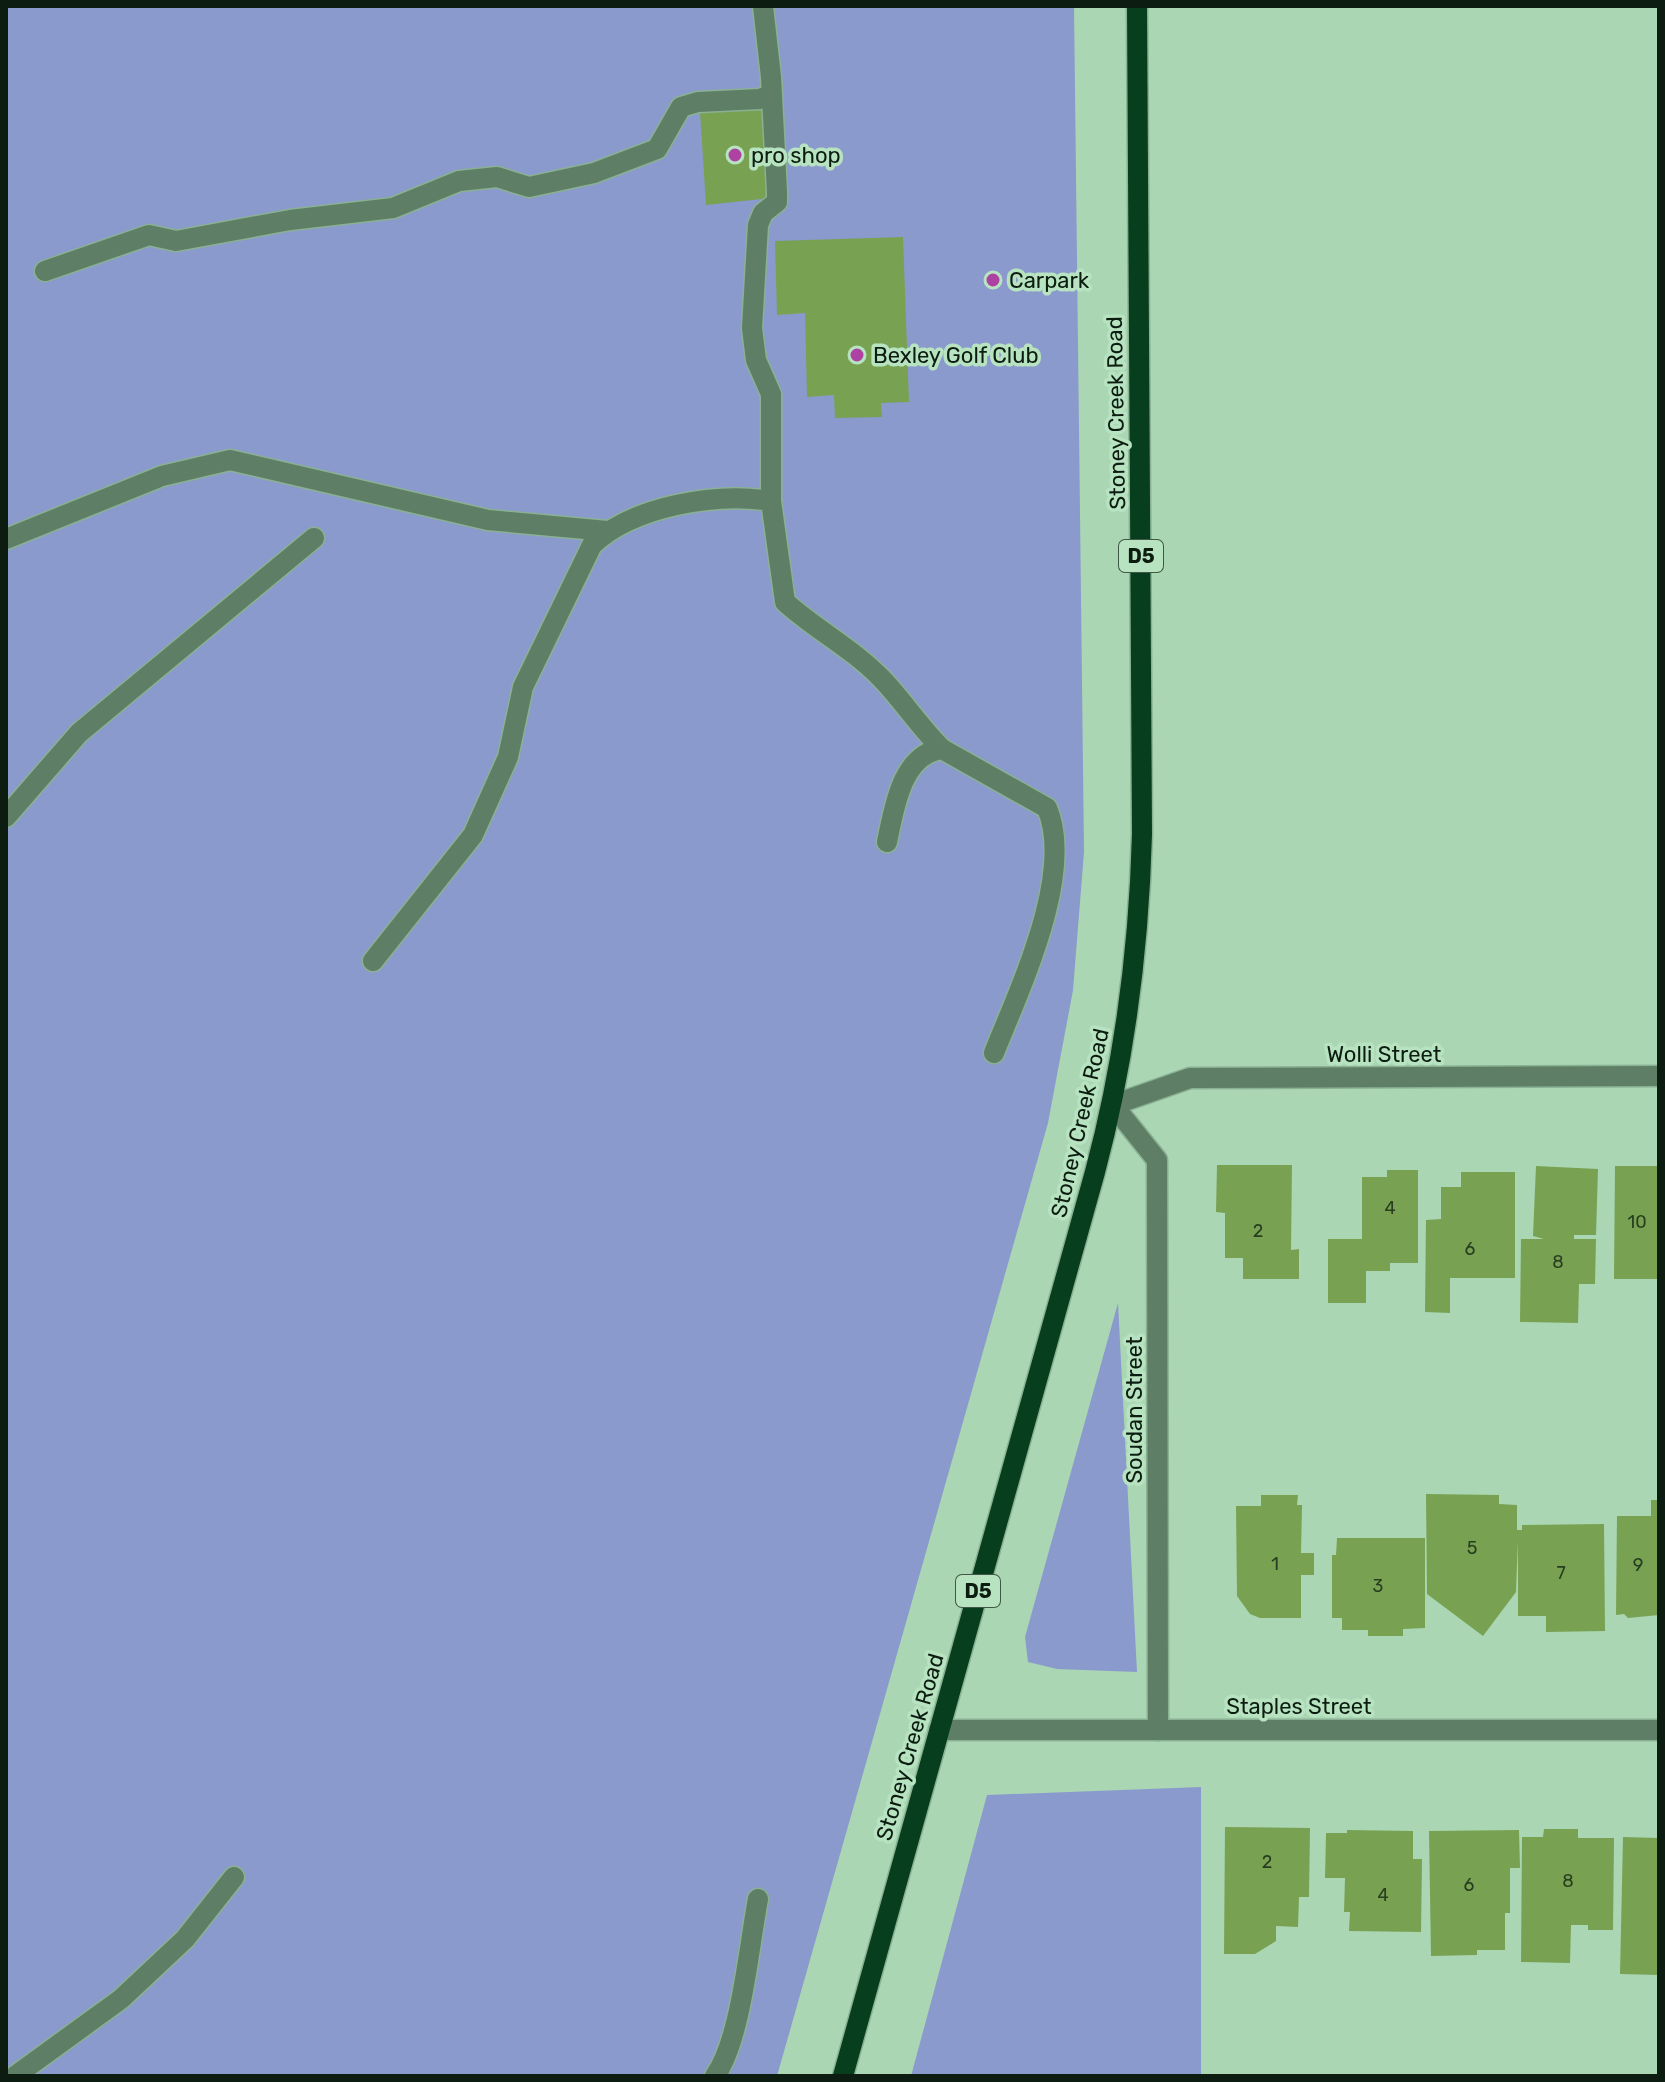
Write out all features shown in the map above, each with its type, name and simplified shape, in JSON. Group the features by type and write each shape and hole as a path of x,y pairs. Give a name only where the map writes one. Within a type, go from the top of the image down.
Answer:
{"main road":[{"name":"Stoney Creek Road","path":"843,2076 1113,1105 1130,1016 1142,862 1137,6"}],"street":[{"path":"763,6 771,77 777,202 763,213 758,225 752,328 756,360 771,394 771,501 785,602 840,640 884,680 915,722 942,749 1047,808 1053,821 1053,876 1041,925 994,1053"},
{"path":"45,271 149,235 176,241 290,220 393,208 459,181 497,177 529,187 594,173 657,149 681,107 698,102 760,99 770,95"},
{"path":"6,539 162,476 230,460 488,520 607,531"},
{"path":"373,961 473,835 508,757 523,687 592,545 607,531 639,514 681,504 756,499 771,501"},
{"path":"6,817 79,733 314,538"},
{"path":"887,842 900,787 917,762 942,749"},
{"name":"Wolli Street","path":"1113,1105 1190,1078 1659,1076"},
{"name":"Soudan Street","path":"1113,1105 1157,1160 1158,1730"},
{"name":"Staples Street","path":"939,1730 1659,1730"},
{"path":"15,2076 121,1999 185,1939 234,1877"},
{"path":"715,2076 724,2063 733,2029 758,1899"}],"shaded area":[{"path":"6,6 1074,6 1084,852 1073,990 1048,1123 777,2076 6,2076"},
{"path":"1118,1303 1137,1672 1057,1669 1028,1662 1025,1637"},
{"path":"1201,1787 1201,2076 911,2076 987,1795"}],"building":[{"name":"pro shop","path":"764,107 771,198 706,205 700,112"},
{"name":"Bexley Golf Club","path":"903,237 909,402 881,403 882,417 835,418 834,395 807,397 805,313 777,315 775,241"},
{"path":"1217,1165 1292,1165 1291,1250 1299,1249 1299,1279 1243,1279 1243,1258 1225,1258 1225,1213 1216,1212"},
{"path":"1536,1166 1598,1169 1596,1235 1574,1235 1574,1239 1596,1239 1595,1284 1579,1284 1578,1323 1520,1322 1521,1239 1544,1239 1533,1236"},
{"path":"1615,1166 1659,1166 1659,1279 1614,1279"},
{"path":"1387,1170 1418,1170 1418,1263 1390,1263 1390,1271 1366,1271 1366,1303 1328,1303 1328,1239 1362,1239 1362,1177 1387,1177"},
{"path":"1461,1172 1515,1172 1515,1278 1450,1278 1450,1313 1425,1312 1426,1220 1441,1219 1441,1187 1461,1187"},
{"path":"1426,1494 1499,1495 1499,1504 1517,1505 1517,1530 1522,1530 1522,1525 1604,1524 1605,1631 1546,1632 1546,1616 1518,1616 1518,1541 1516,1592 1483,1636 1427,1594"},
{"path":"1261,1495 1298,1495 1297,1505 1302,1505 1301,1553 1314,1553 1314,1575 1301,1575 1301,1618 1260,1618 1250,1614 1237,1596 1236,1506 1261,1506"},
{"path":"1651,1500 1659,1500 1659,1615 1628,1618 1624,1614 1616,1615 1617,1516 1651,1516"},
{"path":"1337,1538 1425,1538 1425,1628 1403,1629 1403,1636 1368,1636 1368,1630 1342,1630 1342,1618 1332,1618 1332,1555 1336,1555"},
{"path":"1225,1827 1310,1828 1309,1897 1299,1897 1298,1927 1276,1926 1276,1941 1255,1954 1224,1954"},
{"path":"1544,1829 1578,1829 1578,1838 1614,1838 1613,1930 1588,1930 1588,1925 1571,1925 1570,1963 1521,1962 1522,1837 1543,1837"},
{"path":"1347,1830 1413,1831 1413,1859 1422,1859 1421,1932 1349,1931 1350,1912 1344,1912 1345,1878 1325,1878 1326,1833 1347,1833"},
{"path":"1519,1830 1520,1868 1510,1868 1510,1913 1505,1913 1505,1950 1477,1950 1477,1955 1431,1956 1429,1831"},
{"path":"1623,1837 1659,1838 1659,1975 1620,1974"}],"place":[{"name":"pro shop","path":"735,155"},
{"name":"Carpark","path":"993,280"},
{"name":"Bexley Golf Club","path":"857,355"}]}
